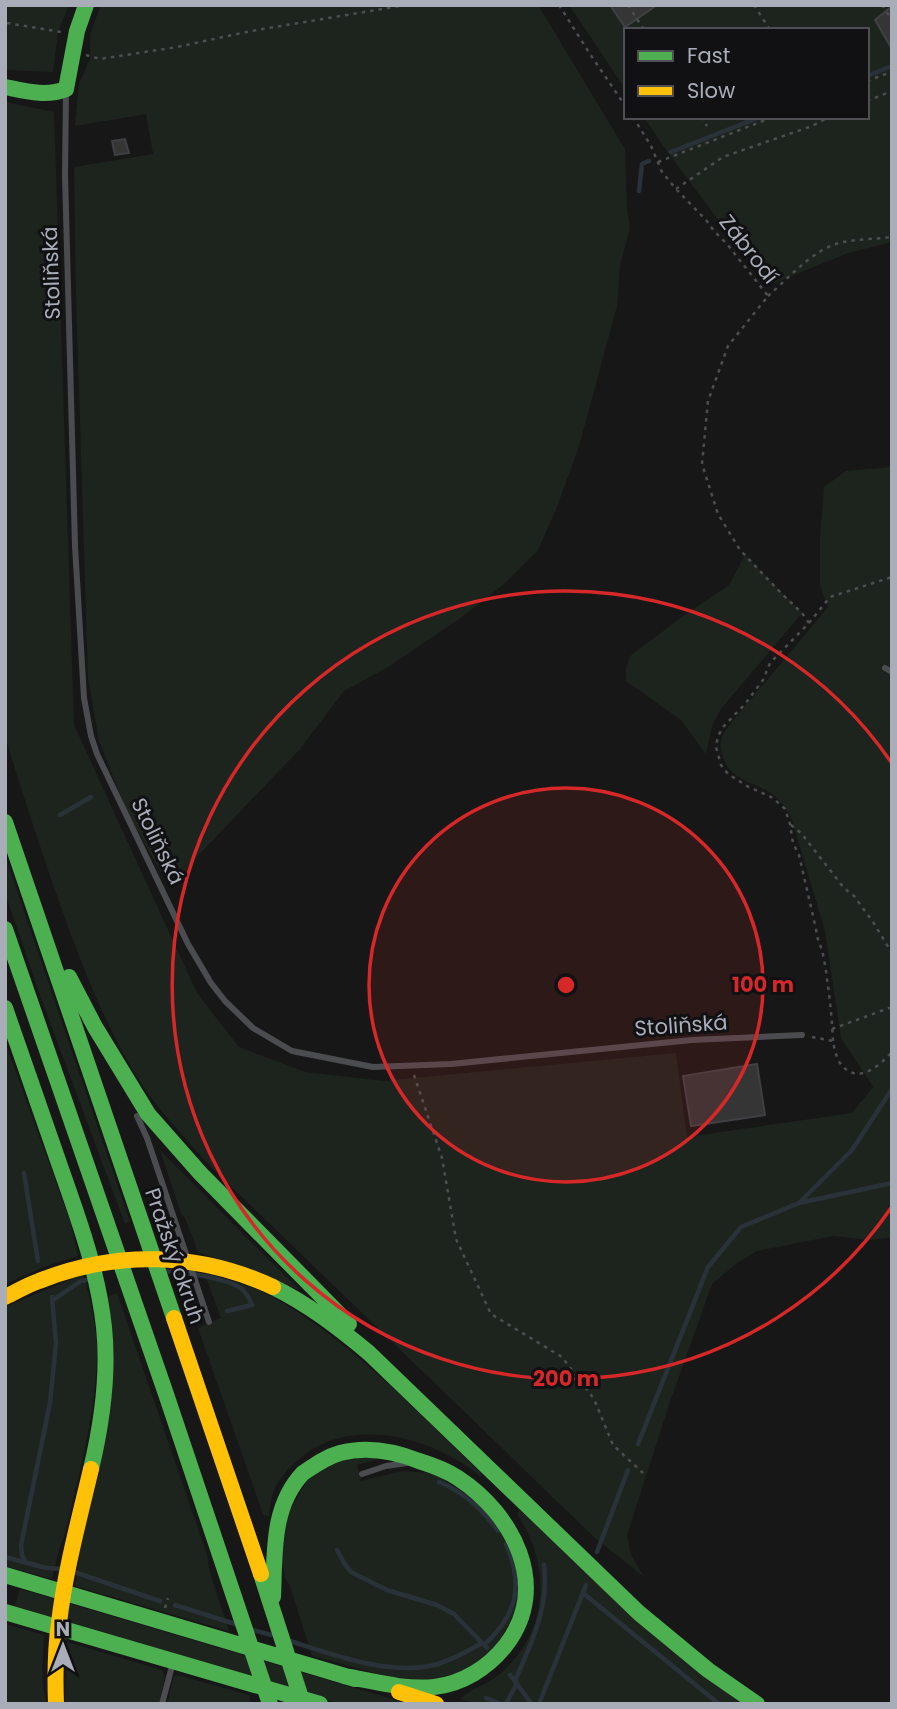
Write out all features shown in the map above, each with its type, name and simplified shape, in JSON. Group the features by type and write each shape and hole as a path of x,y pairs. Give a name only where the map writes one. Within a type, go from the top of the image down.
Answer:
{"main road":[{"path":"5,87 56,93 66,89 86,5"},
{"name":"Pražský okruh","path":"5,822 143,1230 269,1590 272,1610 303,1704"},
{"path":"31,900 83,1005 148,1114 200,1173 313,1286 422,1403"},
{"path":"5,929 270,1704"},
{"path":"5,1008 84,1235 99,1292 106,1350 104,1394 94,1454 58,1623 56,1704"},
{"path":"5,1297 62,1272 114,1260 165,1258 217,1266 268,1284 298,1300 355,1342 422,1403 651,1623 692,1658 757,1704"},
{"path":"269,1590 280,1514 288,1491 303,1473 332,1455 355,1450 383,1450 421,1461 443,1470 487,1501 505,1522 518,1545 525,1566 526,1587 521,1616 511,1638 496,1657 477,1672 456,1682 433,1687 387,1684 344,1675"},
{"path":"5,1575 436,1704"},
{"path":"5,1612 320,1704"}],"lane":[{"name":"Stoliňská","path":"66,89 65,175 75,546 84,698 94,745 188,944 225,1002 253,1028 292,1051 373,1067 451,1064 692,1040 802,1035"},
{"path":"114,1059 147,1138 209,1322"},
{"path":"362,1474 386,1466 421,1461"},
{"path":"162,1704 173,1661"}],"path":[{"path":"7,23 64,33 86,55 100,59 406,5"},
{"path":"559,5 624,104"},
{"path":"628,5 643,28"},
{"path":"754,5 769,28"},
{"path":"882,5 892,20"},
{"path":"869,80 892,73"},
{"path":"869,100 892,91"},
{"name":"Zábrodí","path":"634,119 651,146 662,172 727,244 768,296 728,346 708,401 702,464 718,514 740,550 809,623"},
{"path":"702,119 707,126"},
{"path":"657,162 768,119"},
{"path":"676,189 723,156 825,119"},
{"path":"768,296 823,250 841,242 892,237"},
{"path":"892,577 830,597 770,663 763,680 724,726 716,747 721,765 728,774 773,798 785,809 821,948 831,1006 832,1041 839,1062 850,1071 862,1073 878,1067 892,1052"},
{"path":"790,824 801,833 844,888 854,896 892,953"},
{"path":"832,1029 892,1007"},
{"path":"802,1035 832,1041"},
{"path":"411,1065 442,1158 456,1239 491,1314 562,1357 594,1399 613,1445 643,1473"}],"shaded area":[{"path":"5,5 69,5 58,32 53,72 5,70"},
{"path":"101,5 538,5 625,149 630,228 620,266 617,306 579,446 538,550 504,584 462,617 388,667 344,691 300,749 190,864 177,885 160,871 127,812 99,741 88,678 74,167 153,154 146,114 75,126 79,83 90,59 90,34"},
{"path":"569,5 892,5 892,242 848,253 767,286 645,119 869,119 869,28 624,28 624,87"},
{"path":"5,102 54,112 74,725 197,993 239,1047 305,1072 383,1081 676,1053 687,1137 852,1113 873,1087 841,1038 825,931 791,817 774,795 731,771 723,757 721,743 731,723 828,607 820,585 824,487 846,471 892,467 892,1237 870,1240 833,1236 757,1251 737,1263 712,1284 627,1535 631,1555 644,1577 594,1537 212,1168 143,1087 111,1030 91,985 56,893 5,736"},
{"path":"745,555 802,613 721,709 712,726 706,754 681,720 626,681 626,668 630,656 729,585"},
{"path":"5,855 130,1222 125,1224 5,893"},
{"path":"5,1042 70,1221 78,1256 46,1266 5,1284"},
{"path":"160,1150 300,1290 198,1252 181,1213"},
{"path":"204,1272 262,1291 327,1333 381,1377 482,1474 480,1476 438,1450 414,1441 389,1436 340,1438 317,1447 297,1461 280,1479 274,1490 269,1517 263,1514 198,1328 221,1318"},
{"path":"83,1274 97,1339 94,1395 81,1465 52,1579 5,1566 5,1307"},
{"path":"117,1293 207,1555 210,1573 229,1631 75,1586 109,1296"},
{"path":"389,1456 357,1465 361,1481 402,1471 433,1473 479,1502 511,1545 520,1582 515,1615 490,1655 460,1673 426,1680 386,1676 312,1656 290,1586 285,1578 282,1562 285,1519 309,1478 335,1460"},
{"path":"519,1510 740,1704 477,1704 460,1699 496,1677 517,1656 537,1617 540,1575 536,1554 517,1514"},
{"path":"20,1589 409,1704 341,1704 14,1608"},
{"path":"5,1624 44,1635 42,1673 47,1704 5,1704"},
{"path":"67,1642 162,1670 165,1677 159,1704 65,1704"},
{"path":"174,1676 249,1695 252,1704 167,1704"}],"building":[{"path":"610,5 657,5 625,27"},
{"path":"892,6 892,49 875,20"},
{"path":"125,139 129,153 115,155 112,141"},
{"path":"757,1064 765,1115 691,1126 683,1076"}],"waterway":[{"path":"869,75 892,66"},
{"path":"671,152 755,119"},
{"path":"639,191 642,164 649,161"},
{"path":"60,815 91,797"},
{"path":"800,1202 852,1150 892,1089"},
{"path":"24,1173 38,1261"},
{"path":"638,1444 708,1267 741,1227 799,1203 892,1183"},
{"path":"164,1271 206,1276 237,1286 252,1305 227,1311"},
{"path":"53,1300 81,1281 90,1279"},
{"path":"26,1563 21,1545 50,1403 56,1343 52,1297"},
{"path":"597,1552 628,1470"},
{"path":"439,1482 472,1502 498,1531"},
{"path":"484,1645 504,1622 514,1599 515,1573 506,1544"},
{"path":"337,1550 351,1572 387,1590 437,1605 454,1614 487,1648"},
{"path":"5,1557 46,1568 62,1569"},
{"path":"515,1681 542,1610 544,1565"},
{"path":"74,1572 160,1601"},
{"path":"539,1704 586,1585"},
{"path":"583,1593 719,1704"},
{"path":"175,1605 235,1624"},
{"path":"253,1630 271,1635"},
{"path":"290,1641 363,1663 402,1668 438,1664 482,1643"},
{"path":"510,1675 532,1704"},
{"path":"506,1704 517,1683"},
{"path":"486,1698 501,1704"}],"traffic: fast":[{"path":"5,87 43,93 66,89 77,31 86,5"},
{"path":"5,822 174,1318"},
{"path":"5,929 270,1704"},
{"path":"69,977 95,1027 148,1114 200,1173 349,1324"},
{"path":"5,1008 81,1227 93,1266 101,1307 105,1381 91,1469"},
{"path":"273,1287 323,1317 369,1353 639,1613 708,1670 757,1704"},
{"path":"303,1473 335,1455 360,1450 400,1455 444,1470 478,1493 495,1511 520,1553 525,1576 525,1599 519,1622 506,1645 474,1674 455,1682 423,1688 344,1676"},
{"path":"273,1597 275,1548 280,1516 293,1486 303,1473"},
{"path":"261,1574 303,1704"},
{"path":"5,1575 355,1679"},
{"path":"5,1612 320,1704"}],"traffic: slow":[{"path":"5,1297 68,1271 127,1260 157,1259 216,1267 273,1287"},
{"path":"174,1318 261,1574"},
{"path":"56,1704 56,1653 62,1604 91,1469"},
{"path":"399,1692 436,1704"}]}
